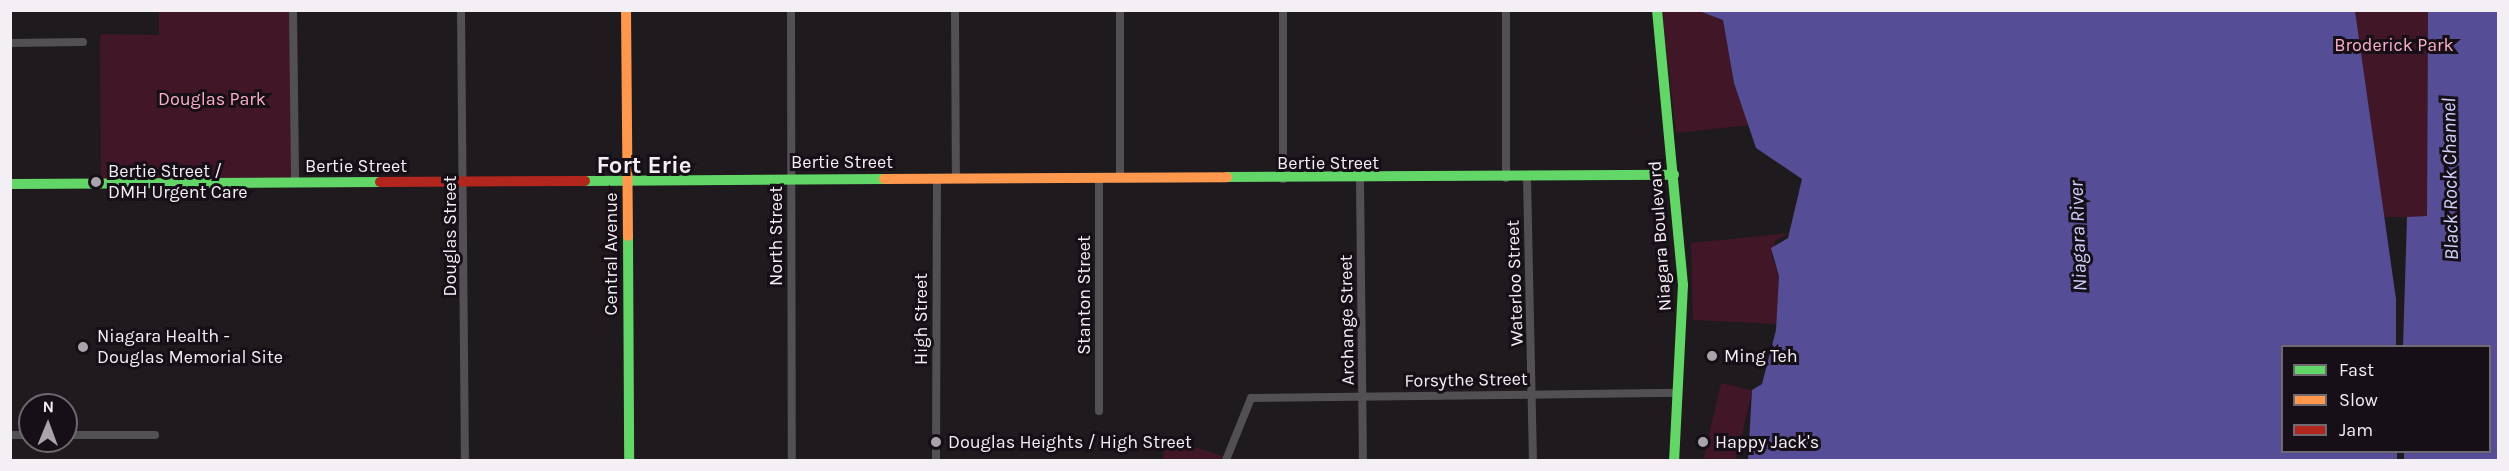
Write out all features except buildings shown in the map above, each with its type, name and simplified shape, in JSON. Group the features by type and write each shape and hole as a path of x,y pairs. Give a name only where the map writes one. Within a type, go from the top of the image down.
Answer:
{"street":[{"path":"293,10 295,182"},
{"name":"Douglas Street","path":"461,10 465,182 465,460"},
{"name":"Central Avenue","path":"626,10 629,460"},
{"name":"North Street","path":"791,10 792,460"},
{"path":"955,10 956,178"},
{"path":"1120,10 1120,178"},
{"path":"1283,10 1283,179"},
{"path":"1506,10 1506,178"},
{"name":"Niagara Boulevard","path":"1657,10 1683,285 1674,460"},
{"path":"10,43 83,42"},
{"name":"Bertie Street","path":"10,184 465,182 627,178 1359,180 1674,174"},
{"name":"Waterloo Street","path":"1527,177 1533,460"},
{"name":"High Street","path":"936,460 937,178"},
{"name":"Stanton Street","path":"1098,411 1099,178"},
{"name":"Archange Street","path":"1359,180 1363,460"},
{"name":"Forsythe Street","path":"1226,460 1242,411 1254,398 1678,393"},
{"path":"78,435 155,435"}],"green space":[{"name":"Douglas Park","path":"159,11 293,11 295,182 101,182 101,34 159,35"},
{"path":"1662,11 1699,11 1723,20 1734,83 1749,125 1676,133"},
{"name":"Broderick Park","path":"2355,11 2428,11 2427,217 2382,217"},
{"path":"1789,233 1775,241 1772,257 1779,276 1777,324 1693,320 1691,243"},
{"path":"1721,383 1752,390 1736,460 1704,458"},
{"path":"1183,443 1222,456 1221,460 1163,460 1164,445"}],"water":[{"name":"Niagara River","path":"1699,11 2355,11 2396,299 2396,345 2281,345 2281,453 2397,453 2397,460 1748,460 1752,390 1762,384 1776,330 1779,276 1771,248 1788,238 1802,179 1756,148 1734,83 1723,20"},
{"name":"Black Rock Channel","path":"2428,11 2498,11 2498,460 2404,460 2404,453 2491,453 2491,345 2403,345 2407,217 2427,216"}],"traffic: fast":[{"path":"1657,10 1683,285 1674,460"},
{"path":"1227,177 1674,175"},
{"path":"585,181 884,179"},
{"path":"10,184 380,182"},
{"path":"628,236 629,460"}],"traffic: slow":[{"path":"626,10 628,236"},
{"path":"884,179 1227,177"}],"traffic: jam":[{"path":"380,182 585,181"}],"place":[{"name":"Bertie Street / DMH Urgent Care","path":"96,182"},
{"name":"Niagara Health - Douglas Memorial Site","path":"83,347"},
{"name":"Ming Teh","path":"1712,356"},
{"name":"Douglas Heights / High Street","path":"936,442"},
{"name":"Happy Jack's","path":"1703,442"}],"district":[{"name":"Fort Erie","path":"644,166"}]}
